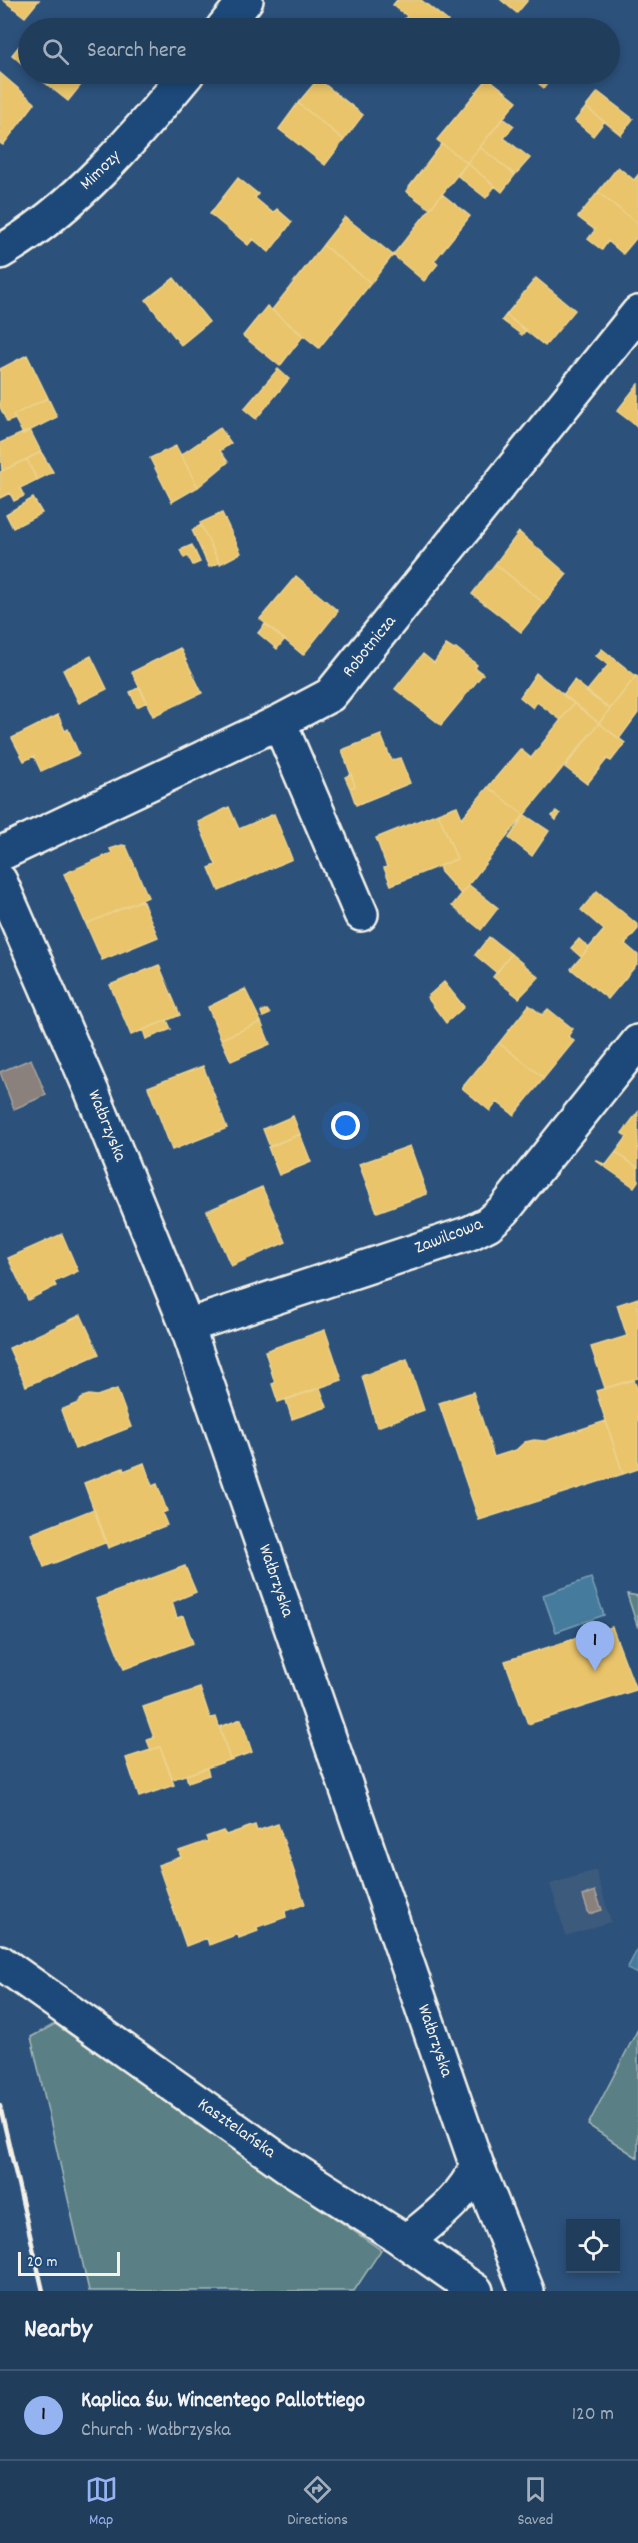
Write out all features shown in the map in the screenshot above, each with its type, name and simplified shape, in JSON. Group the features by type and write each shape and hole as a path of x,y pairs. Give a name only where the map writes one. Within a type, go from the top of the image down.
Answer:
{"street":[{"path":"231,18 246,0"},
{"name":"Mimozy","path":"0,252 63,206 119,154 178,84"},
{"name":"Robotnicza","path":"0,854 322,700 336,688 638,313"},
{"path":"279,722 361,914"},
{"name":"Wałbrzyska","path":"0,881 92,1092 188,1326 477,2166 527,2291"},
{"name":"Zawilcowa","path":"188,1326 470,1233 488,1224 504,1210 638,1042"},
{"name":"Kasztelańska","path":"0,1962 286,2165 406,2242 477,2291"},
{"path":"406,2242 449,2208 463,2191 477,2166"}],"shaded area":[{"path":"596,1870 611,1922 566,1936 550,1884"}],"green space":[{"path":"627,1594 638,1596 638,1628"},
{"path":"55,2024 381,2250 354,2291 89,2291 31,2037"},
{"path":"638,2029 638,2158 588,2125"}],"building: Homes":[{"path":"3,0 39,0 25,17"},
{"path":"397,0 421,0 444,18 405,18 407,16 393,5"},
{"path":"501,0 528,0 517,13"},
{"path":"18,48 18,60 12,55"},
{"path":"0,73 35,103 3,145 0,143"},
{"path":"47,84 82,84 68,101"},
{"path":"314,84 324,84 363,115 344,140 298,103"},
{"path":"483,84 496,84 517,101 467,163 437,140"},
{"path":"598,92 633,119 621,135 586,107"},
{"path":"298,103 344,140 325,165 279,129"},
{"path":"586,107 604,122 593,136 575,121"},
{"path":"503,118 514,126 504,138 530,158 515,175 480,147"},
{"path":"442,144 467,163 430,209 406,191"},
{"path":"480,147 515,175 502,192 467,163"},
{"path":"467,163 495,186 486,198 458,176"},
{"path":"618,167 634,180 638,175 638,224 598,192"},
{"path":"238,178 258,194 255,198 273,213 277,209 292,222 269,252 253,239 248,245 210,214"},
{"path":"598,192 638,224 638,236 623,254 608,241 602,250 588,239 595,230 578,217"},
{"path":"442,194 470,216 434,261 438,264 424,281 393,255"},
{"path":"345,217 393,255 371,283 323,245"},
{"path":"323,245 371,283 319,348 272,310"},
{"path":"174,278 209,322 181,345 146,300"},
{"path":"536,278 575,310 545,346 506,315"},
{"path":"267,306 303,336 280,366 243,336"},
{"path":"506,315 526,330 522,335 502,320"},
{"path":"27,355 48,398 13,415 15,419 7,422 0,407 0,369"},
{"path":"278,369 289,379 256,419 244,409"},
{"path":"638,384 638,427 617,411"},
{"path":"48,398 57,417 23,434 13,415"},
{"path":"220,428 231,443 220,451 228,462 198,487 181,455"},
{"path":"30,430 41,452 2,471 0,443"},
{"path":"176,446 198,487 172,502 150,458"},
{"path":"41,452 53,472 37,480 27,459"},
{"path":"27,459 37,480 20,488 24,496 14,501 10,493 0,498 0,472"},
{"path":"33,498 42,513 13,528 6,514"},
{"path":"222,513 241,553 220,564 200,523"},
{"path":"201,525 219,563 209,567 192,530"},
{"path":"519,532 567,574 544,603 495,564"},
{"path":"192,545 200,562 193,565 188,556 184,558 180,550"},
{"path":"495,564 544,603 521,632 472,594"},
{"path":"296,576 338,611 303,655 260,619"},
{"path":"265,624 284,640 277,649 258,633"},
{"path":"446,645 454,650 456,648 477,665 475,668 483,674 441,725 395,689 423,654 434,663"},
{"path":"180,648 202,693 153,716 132,672"},
{"path":"602,649 636,676 610,709 586,692 608,665 596,656"},
{"path":"91,656 107,689 79,703 63,670"},
{"path":"536,673 574,703 561,720 537,702 533,708 520,697"},
{"path":"636,676 638,677 638,713 619,739 599,723"},
{"path":"574,680 610,709 599,723 563,695"},
{"path":"140,687 147,702 137,707 130,692"},
{"path":"574,703 599,723 524,815 488,787 520,749 531,758"},
{"path":"58,715 65,731 68,729 79,754 41,771 34,756 24,761 12,738"},
{"path":"599,723 625,743 611,761 607,759 587,784 565,767"},
{"path":"381,735 392,760 400,758 410,783 356,805 350,788 355,786 342,750"},
{"path":"351,774 355,786 350,788 345,777"},
{"path":"488,787 524,815 461,894 441,872 439,866 457,859 438,813 457,806 462,818"},
{"path":"229,807 239,829 274,814 292,859 219,891 209,868 216,865 198,822"},
{"path":"556,811 560,814 556,820 552,816"},
{"path":"438,813 457,859 391,885 376,838"},
{"path":"525,815 549,831 532,856 509,838"},
{"path":"126,846 148,897 86,924 64,874 112,853 110,849"},
{"path":"469,885 498,908 481,930 452,906"},
{"path":"597,891 638,925 638,929 625,944 638,955 638,963 608,999 571,969 604,930 581,910"},
{"path":"142,900 158,937 102,960 86,924"},
{"path":"489,937 511,954 497,973 475,955"},
{"path":"579,939 589,948 581,957 571,948"},
{"path":"511,954 539,977 519,998 493,977"},
{"path":"159,965 180,1015 131,1035 110,985"},
{"path":"444,982 464,1007 446,1023 427,997"},
{"path":"245,989 261,1022 221,1039 208,1007"},
{"path":"529,1005 542,1015 548,1009 573,1029 568,1036 574,1041 544,1078 499,1043"},
{"path":"267,1010 270,1014 263,1017 261,1012"},
{"path":"167,1020 171,1029 146,1039 143,1030"},
{"path":"261,1022 270,1044 231,1061 221,1039"},
{"path":"499,1043 544,1078 514,1115 497,1102 490,1111 462,1088"},
{"path":"203,1066 227,1128 172,1150 148,1087"},
{"path":"638,1112 638,1168 616,1152 627,1137 622,1133"},
{"path":"293,1116 300,1134 270,1147 263,1129"},
{"path":"300,1134 311,1162 279,1175 268,1147"},
{"path":"410,1146 427,1194 377,1212 359,1164"},
{"path":"616,1152 638,1168 638,1181 634,1187 595,1160 606,1165"},
{"path":"262,1187 286,1242 231,1266 207,1211"},
{"path":"62,1234 78,1271 54,1282 56,1286 28,1300 8,1258"},
{"path":"638,1298 638,1378 605,1388 591,1347 627,1336 617,1305"},
{"path":"81,1315 99,1354 26,1386 9,1348"},
{"path":"325,1330 342,1380 278,1402 265,1351"},
{"path":"407,1359 424,1410 377,1427 362,1376"},
{"path":"634,1380 638,1391 638,1469 623,1474 596,1391"},
{"path":"320,1388 327,1407 292,1419 286,1400"},
{"path":"117,1389 131,1427 75,1449 61,1410 78,1403 83,1397 97,1396"},
{"path":"473,1392 494,1457 516,1450 525,1442 545,1441 606,1421 623,1474 479,1520 439,1403"},
{"path":"144,1463 152,1486 157,1484 167,1511 162,1513 167,1525 108,1548 84,1483 123,1468 124,1471"},
{"path":"94,1509 107,1542 44,1567 31,1534"},
{"path":"185,1566 196,1592 172,1602 177,1618 183,1616 193,1643 124,1669 96,1599"},
{"path":"612,1627 636,1690 528,1724 505,1661"},
{"path":"200,1688 210,1718 216,1717 230,1760 173,1779 160,1747 151,1750 147,1740 154,1738 143,1707"},
{"path":"241,1719 252,1752 230,1760 220,1727"},
{"path":"160,1747 174,1785 139,1797 126,1758"},
{"path":"207,1768 209,1775 188,1782 186,1775"},
{"path":"278,1824 305,1904 285,1911 286,1917 257,1927 258,1931 239,1938 238,1934 209,1945 207,1938 186,1946 158,1865 181,1857 179,1851 208,1841 206,1837 223,1831 226,1835 255,1825 257,1831"}],"building: Public":[{"path":"591,1578 604,1615 556,1632 543,1595"},
{"path":"638,1948 638,1974 627,1969"}],"building: Industry":[{"path":"31,1059 46,1095 14,1109 0,1072"},
{"path":"595,1891 602,1910 589,1914 583,1896"}],"railway":[{"path":"0,2106 43,2291"}],"place":[{"name":"Kaplica św. Wincentego Pallottiego","path":"595,1671"}]}
